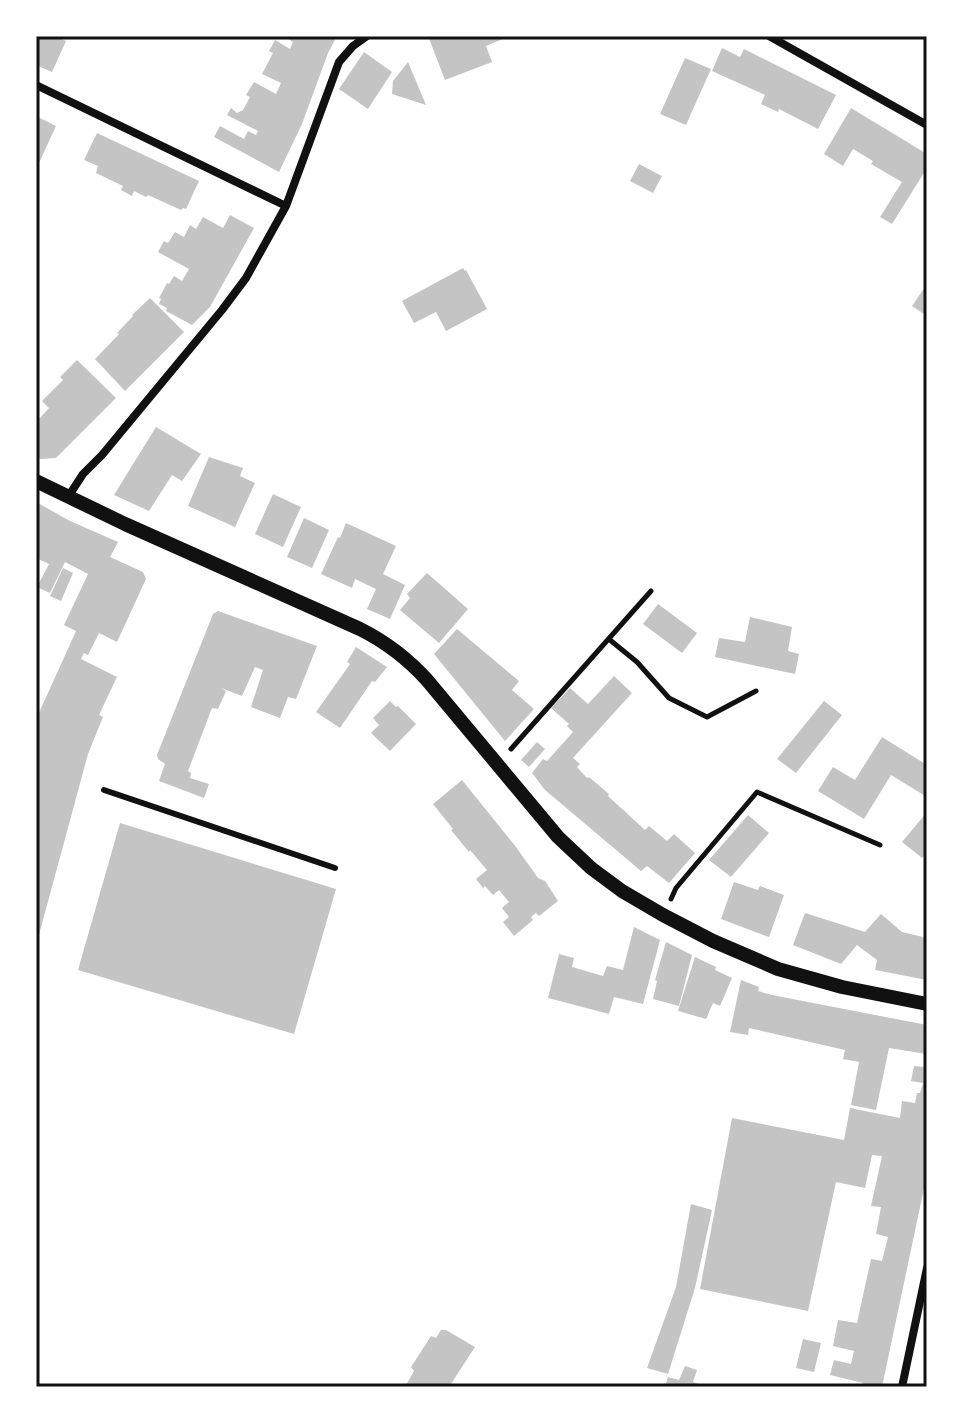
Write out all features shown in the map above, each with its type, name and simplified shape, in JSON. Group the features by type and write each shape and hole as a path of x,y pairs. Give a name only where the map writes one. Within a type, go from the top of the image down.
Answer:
{"street":[{"path":"68,497 83,474 102,455 246,278 286,206 339,62 367,36"},
{"path":"769,36 927,125"},
{"path":"36,85 286,206"},
{"path":"36,481 378,638 397,651 417,668 558,837 622,891 663,915 787,972 927,1004"},
{"path":"902,1387 927,1268"}],"lane":[{"path":"104,790 335,868"}],"path":[{"path":"495,763 610,640 651,591"},
{"path":"610,640 637,662 669,698 707,717 756,691"},
{"path":"663,915 676,888 757,792 880,845"}],"building":[{"path":"36,36 56,36 66,41 52,72 36,65"},
{"path":"290,36 337,36 279,172 214,137 220,126 244,139 248,131 256,135 258,131 227,115 231,108 237,113 243,110 250,97 246,95 254,82 276,94 281,83 262,74 273,53 269,51 275,40 290,49 293,42 288,39"},
{"path":"428,36 510,36 486,46 492,62 445,80"},
{"path":"722,48 740,57 744,49 836,95 818,129 779,109 778,112 761,104 765,95 712,71"},
{"path":"364,52 392,72 368,109 339,89"},
{"path":"685,58 711,69 686,125 660,114"},
{"path":"408,62 426,105 392,94 393,81"},
{"path":"851,108 927,154 927,168 892,224 880,217 902,182 853,149 843,166 824,154"},
{"path":"36,116 56,126 39,163 36,162"},
{"path":"97,133 199,181 186,209 181,210 134,191 132,196 121,190 123,186 96,173 98,166 84,160"},
{"path":"639,164 662,176 653,193 630,181"},
{"path":"230,215 254,228 210,307 192,325 159,304 167,283 174,276 182,281 189,269 158,252 164,241 168,243 175,232 184,237 190,225 196,229 203,217 223,228"},
{"path":"463,268 487,309 446,331 436,312 414,323 402,301"},
{"path":"927,284 927,316 912,306"},
{"path":"150,298 184,332 125,391 95,359"},
{"path":"77,360 116,398 56,458 40,459 36,456 36,414 40,418 49,408 42,401"},
{"path":"156,427 201,454 182,481 172,475 149,511 114,495"},
{"path":"209,457 243,468 240,476 255,483 235,527 188,506"},
{"path":"273,494 301,507 283,547 255,534"},
{"path":"36,502 118,542 110,557 143,572 146,579 117,642 99,633 88,655 84,653 81,659 117,677 99,715 103,717 88,754 37,942 36,714 76,631 64,625 88,574 65,562 50,593 37,587 49,564 36,558"},
{"path":"304,518 329,530 312,568 287,557"},
{"path":"346,523 396,546 383,574 405,585 390,619 367,609 376,589 355,579 352,588 321,574"},
{"path":"63,568 73,573 61,601 50,596"},
{"path":"427,573 468,609 439,643 400,610 410,598 407,594"},
{"path":"658,604 697,633 682,653 643,624"},
{"path":"218,611 317,646 296,699 288,697 280,718 251,707 263,670 255,667 242,696 221,688 226,691 218,709 212,708 188,771 190,778 209,784 204,798 159,781 165,764 157,755 213,614"},
{"path":"750,617 792,627 788,651 799,654 795,674 715,657 719,638 745,642"},
{"path":"457,629 519,681 512,690 534,709 505,741 434,654"},
{"path":"356,647 387,667 375,682 372,681 340,728 316,712 350,664 347,662"},
{"path":"614,676 632,693 573,758 587,778 609,794 645,830 649,826 667,841 674,834 695,853 669,883 647,866 641,871 545,790 532,773 573,732 567,726 569,724 551,708 570,688 588,704"},
{"path":"390,701 416,724 390,751 371,733 379,725 373,718"},
{"path":"824,701 842,715 796,773 777,759"},
{"path":"882,737 927,765 927,797 891,775 864,819 818,791 833,767 855,780"},
{"path":"537,742 545,749 529,767 521,760"},
{"path":"462,780 558,901 539,916 536,913 531,917 533,920 514,936 503,922 509,917 502,908 509,902 499,890 493,895 476,879 487,870 451,830 433,804"},
{"path":"927,812 927,853 922,858 902,842"},
{"path":"748,815 769,833 731,877 709,860"},
{"path":"120,823 336,889 294,1034 78,970"},
{"path":"734,882 758,890 760,886 784,895 769,937 721,919"},
{"path":"805,913 865,932 881,914 902,932 927,938 927,980 875,970 877,960 857,945 841,964 793,945"},
{"path":"634,927 660,940 643,1004 614,997 609,1014 548,998 559,954 574,958 572,967 603,976 607,966 623,970"},
{"path":"666,942 692,955 679,1006 653,999"},
{"path":"695,957 732,978 720,1006 713,1003 706,1019 678,1011"},
{"path":"741,980 759,987 758,991 772,995 927,1025 927,1054 889,1048 876,1110 851,1105 859,1062 843,1059 845,1050 749,1028 748,1035 730,1032"},
{"path":"925,1060 927,1174 882,1387 862,1387 863,1383 830,1375 834,1360 851,1364 854,1351 833,1346 838,1320 857,1323 871,1259 882,1261 888,1237 876,1234 881,1207 871,1206 882,1156 872,1155 865,1188 836,1182 808,1311 700,1289 732,1118 844,1140 850,1108 900,1118 902,1101 915,1103 917,1093 920,1093 923,1083 911,1081 914,1066 924,1067"},
{"path":"691,1204 712,1210 695,1288 668,1374 647,1368 676,1287"},
{"path":"441,1330 475,1347 449,1387 405,1387 414,1371 411,1367 431,1336 436,1338"},
{"path":"803,1339 821,1343 814,1372 796,1368"},
{"path":"685,1366 697,1370 693,1382 707,1387 665,1387 668,1377 679,1380"}]}
